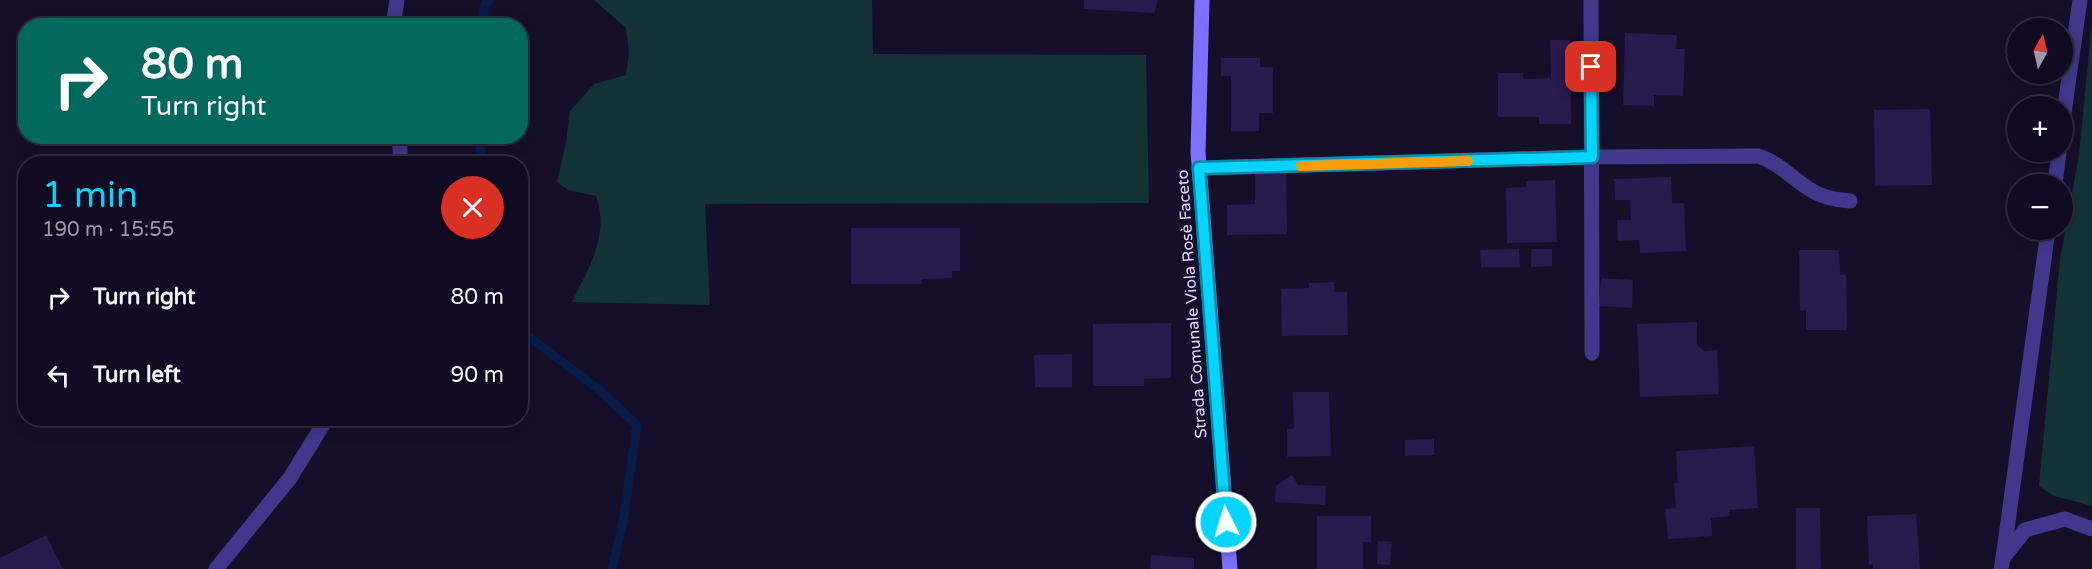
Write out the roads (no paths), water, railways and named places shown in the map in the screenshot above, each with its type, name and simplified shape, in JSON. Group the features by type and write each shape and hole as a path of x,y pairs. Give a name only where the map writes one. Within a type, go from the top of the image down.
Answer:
{"street":[{"path":"394,18 397,0"},
{"name":"Strada Comunale Viola Rosè Faceto","path":"1202,0 1197,152 1230,569"},
{"path":"1591,0 1592,353"},
{"path":"2066,96 2080,0"},
{"path":"1199,168 1592,157 1758,156 1769,159 1820,195 1850,201"},
{"path":"2002,563 2047,240"},
{"path":"216,569 290,478 322,426"},
{"path":"2002,563 2025,530 2065,519 2092,529"}],"waterway":[{"path":"483,18 485,4 489,0"},
{"path":"479,144 482,156"},
{"path":"528,336 597,388 637,425 623,522 612,569"}]}
